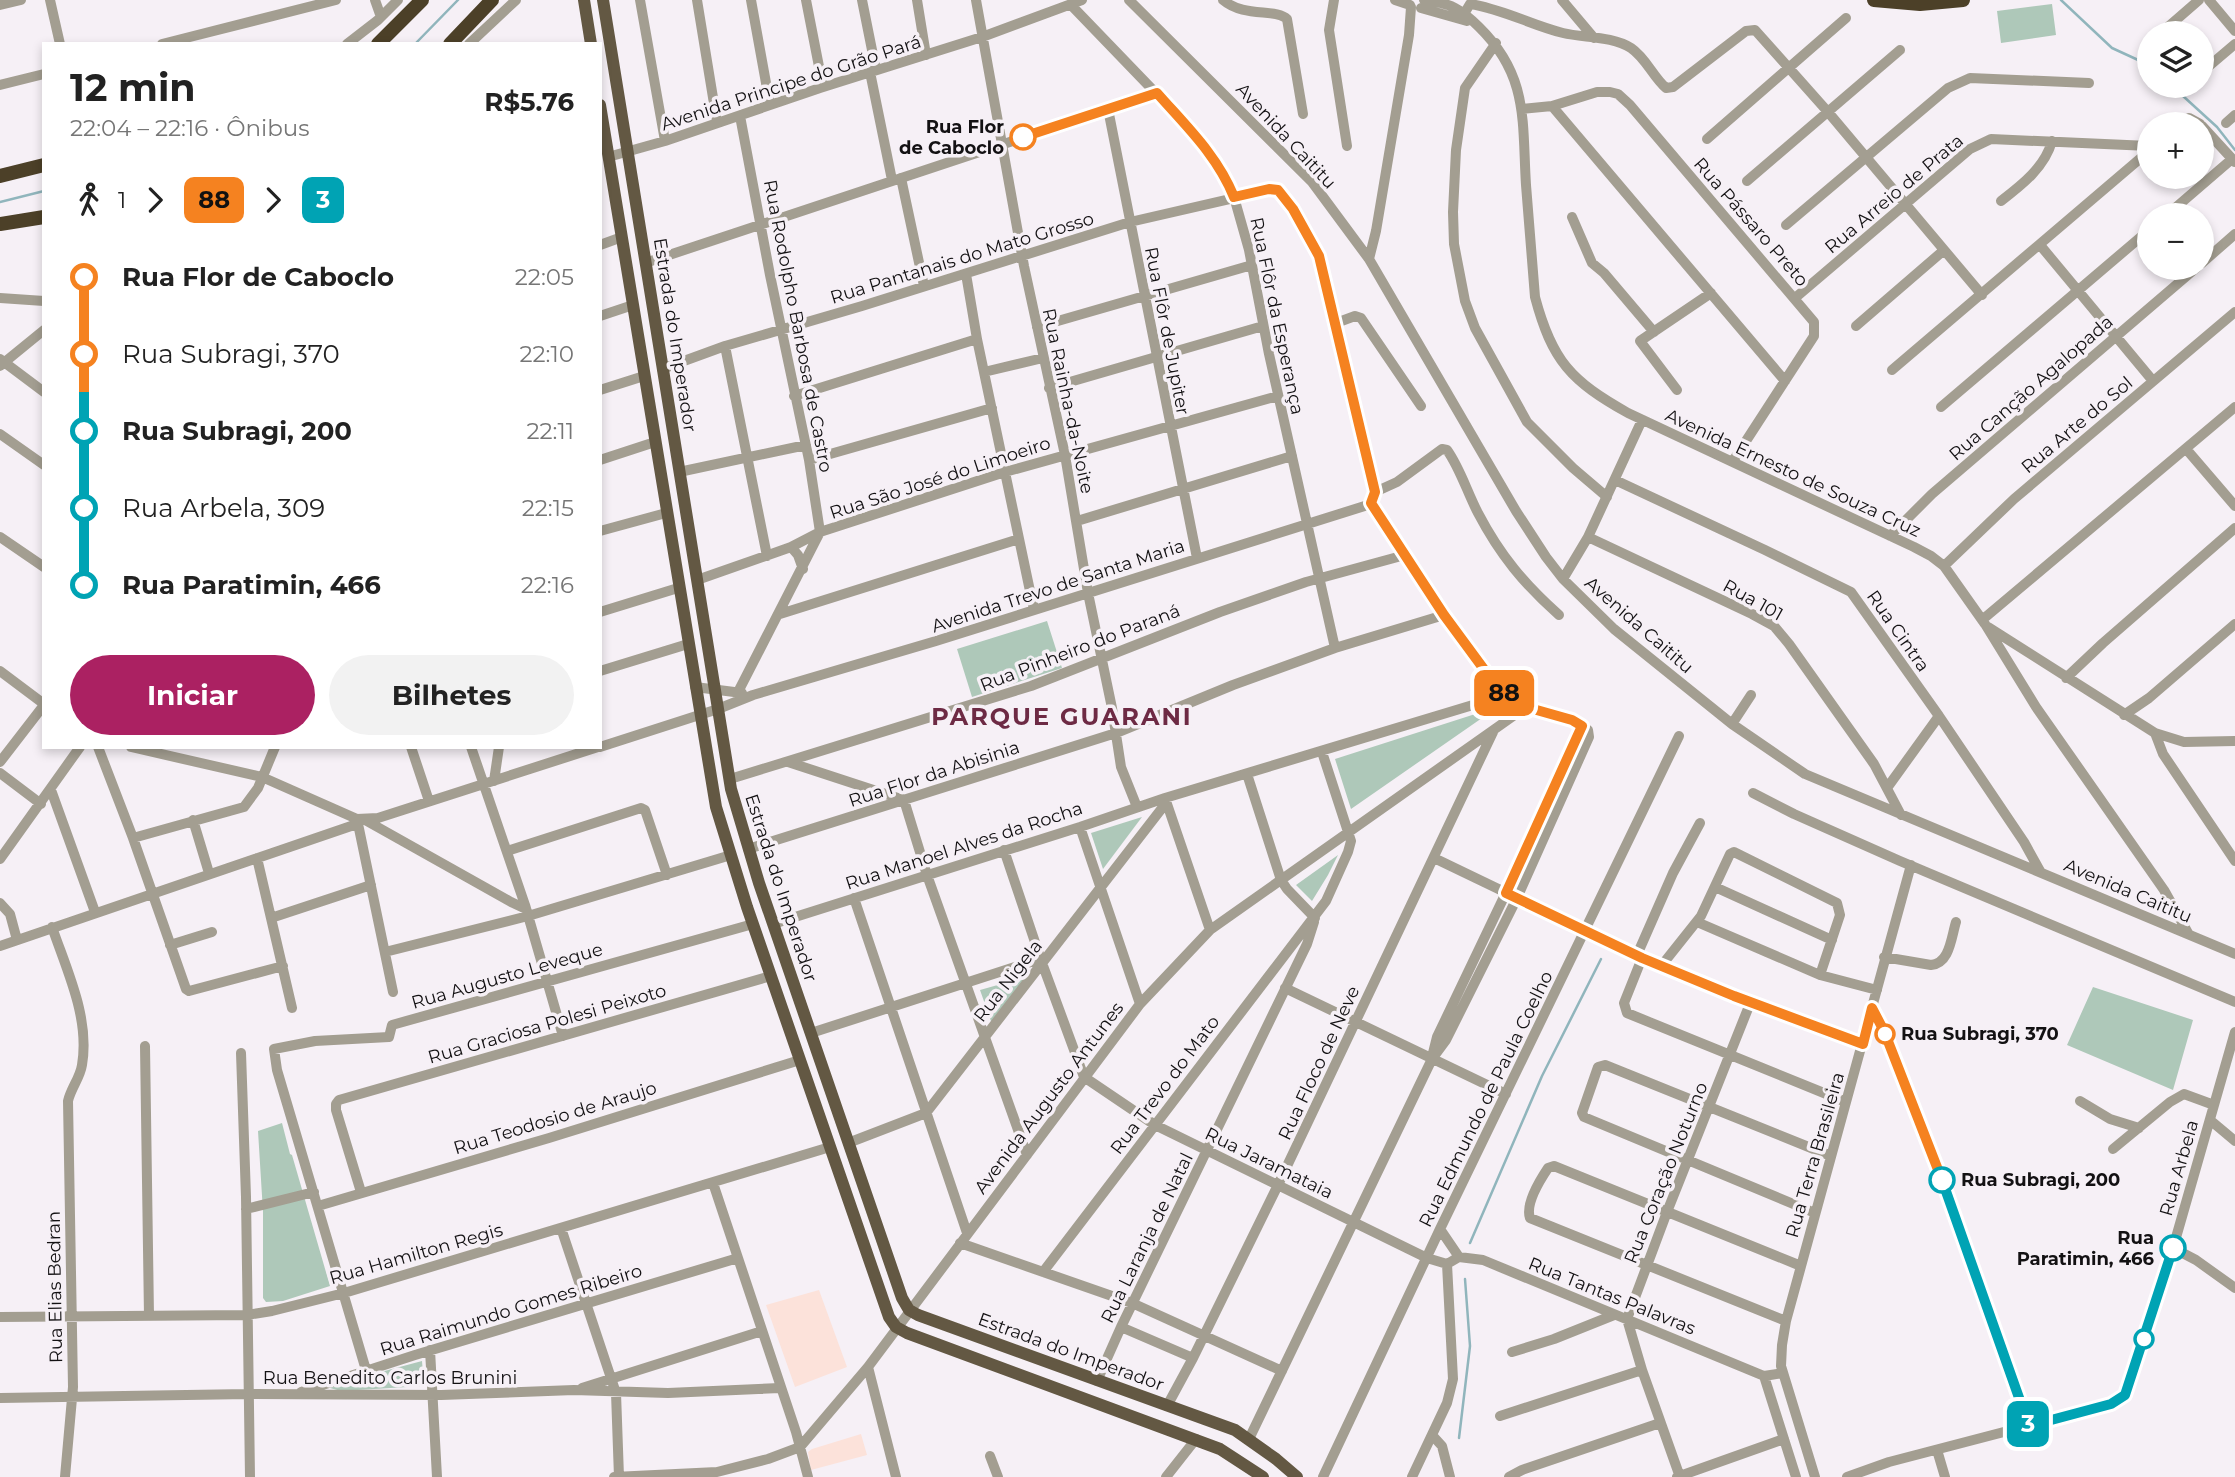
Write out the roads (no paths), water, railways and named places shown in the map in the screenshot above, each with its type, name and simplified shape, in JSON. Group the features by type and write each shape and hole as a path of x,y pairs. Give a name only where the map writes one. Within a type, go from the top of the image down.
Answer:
{"highway":[{"path":"381,42 422,0"},
{"path":"452,42 492,0"},
{"path":"1874,0 1920,4 1963,0"},
{"path":"0,176 42,166"},
{"path":"0,224 42,217"}],"main road":[{"path":"586,0 592,42"},
{"name":"Estrada do Imperador","path":"603,0 606,58 629,152 730,779 748,849 894,1280 909,1310 1003,1347 1236,1430 1297,1477"},
{"name":"Estrada do Imperador","path":"602,125 606,164 622,237 716,807 753,924 885,1306 897,1327"},
{"path":"696,692 718,709"},
{"path":"897,1327 1196,1439 1220,1449 1264,1477"},
{"path":"1003,1347 1007,1369"}],"street":[{"path":"0,5 21,0"},
{"path":"50,0 60,42"},
{"path":"170,42 336,0"},
{"path":"375,0 381,17"},
{"path":"349,42 398,0"},
{"path":"471,42 516,0"},
{"path":"640,0 665,141"},
{"path":"697,0 718,122"},
{"path":"751,0 771,105"},
{"path":"806,0 823,87"},
{"path":"862,0 873,71 896,179 924,286"},
{"path":"916,0 926,55"},
{"name":"Rua Rainha-da-Noite","path":"976,0 1023,256 1065,455 1121,767 1137,807"},
{"name":"Avenida Principe do Grão Pará","path":"606,164 629,152 982,37 1053,5 1071,5 1082,0"},
{"name":"Avenida Caititu","path":"1129,0 1312,182 1369,259 1462,414 1516,511 1563,579 1614,629 1732,723 1805,774 2235,954"},
{"path":"1223,0 1238,9 1281,14 1287,19 1303,114"},
{"path":"1334,0 1329,30 1347,146"},
{"name":"Avenida Ernesto de Souza Cruz","path":"1395,0 1417,4 1447,4 1467,9 1477,25 1496,43 1510,66 1522,108 1535,298 1542,326 1551,346 1573,376 1603,399 1642,420 1931,556 1944,566 2036,707 2157,878 2188,933"},
{"path":"1562,0 1594,38"},
{"path":"2175,21 2199,0"},
{"path":"2208,0 2235,31"},
{"path":"1369,259 1377,231 1409,35 1417,4"},
{"name":"Rua Flôr da Esperança","path":"1071,5 1202,141 1234,197 1252,265 1278,396 1335,648"},
{"path":"1467,9 1501,10 1560,32 1629,47 1645,62 1664,87 1670,88 1752,29 1790,68 1982,295"},
{"path":"1707,139 1846,18"},
{"path":"1496,43 1470,79 1462,97 1452,212 1457,269 1465,301 1481,340 1527,422 1607,497"},
{"path":"2214,62 2235,44"},
{"path":"1747,181 1900,50"},
{"path":"0,85 42,74"},
{"path":"1786,225 1948,89 1963,80 1970,78 2089,83"},
{"name":"Rua Pássaro Preto","path":"1522,108 1552,106 1597,92 1618,94 1814,322 1816,333 1732,461"},
{"path":"645,263 1157,93"},
{"path":"1552,106 1786,381"},
{"name":"Rua Flôr de Jupiter","path":"1108,108 1197,558"},
{"name":"Rua Rodolpho Barbosa de Castro","path":"740,116 794,396 809,460 820,532"},
{"path":"2226,123 2235,116"},
{"path":"2182,203 2234,161 2214,139"},
{"name":"Rua Arreio de Prata","path":"1795,298 1970,149 1984,141 2052,141 2137,148"},
{"path":"2001,201 2039,168 2052,141"},
{"path":"1892,370 2137,160"},
{"name":"Rua Pantanais do Mato Grosso","path":"662,369 725,346 1130,222 1274,189 1285,199 1319,256 1336,323"},
{"path":"1572,217 1592,263 1604,273 1654,332"},
{"path":"1357,243 1366,241 1377,231"},
{"path":"2214,252 2235,234"},
{"path":"602,243 622,237"},
{"path":"1941,407 2137,240"},
{"path":"2040,245 2153,382"},
{"path":"1856,326 1943,251"},
{"path":"1037,327 1252,265"},
{"path":"966,274 977,339 1034,610"},
{"name":"Rua Canção Agalopada","path":"1890,537 1943,485 2182,280"},
{"path":"1676,390 1640,341 1712,293"},
{"path":"0,298 42,301"},
{"path":"602,315 633,305"},
{"name":"Rua Arte do Sol","path":"1944,566 2014,499 2235,312"},
{"path":"1249,1439 1432,1059 1446,1040 1517,898 1588,741 1588,730 1582,726 1572,720 1526,707 1506,695 1489,677 1444,615 1371,503 1375,492 1336,323 1355,316 1361,318 1421,406"},
{"path":"1049,388 1263,326"},
{"path":"42,332 2,362 42,391"},
{"path":"794,396 977,339"},
{"path":"725,346 767,556"},
{"path":"984,372 1043,358"},
{"path":"602,389 644,376"},
{"name":"Rua São José do Limoeiro","path":"696,580 791,547 820,532 1005,472 1278,396"},
{"path":"809,460 992,408"},
{"path":"2234,740 2184,742 2155,733 1983,622 2235,408"},
{"path":"1563,579 1588,537 1642,420"},
{"path":"0,434 42,464"},
{"path":"602,459 655,442"},
{"path":"679,472 806,445"},
{"path":"1375,492 1397,482 1442,449 1448,451 1478,513 1510,566 1526,585 1559,615"},
{"path":"2187,450 2235,506"},
{"path":"1077,521 1292,456"},
{"name":"Rua Cintra","path":"1615,480 1851,592 1939,716 2024,842 2040,871"},
{"name":"Avenida Trevo de Santa Maria","path":"602,746 753,695 1034,610 1371,503"},
{"path":"602,530 666,513"},
{"path":"2066,678 2235,528"},
{"path":"738,692 820,532"},
{"path":"0,537 42,566"},
{"name":"Rua 101","path":"1588,537 1774,626 1789,643 1889,791 1900,815"},
{"path":"780,614 1019,539"},
{"path":"791,547 798,555 803,569"},
{"name":"Rua Pinheiro do Paraná","path":"730,779 998,697 1220,612 1405,555"},
{"path":"602,611 678,587"},
{"name":"Rua Flor da Abisinia","path":"748,849 1116,733 1233,685 1335,648 1444,615"},
{"path":"2124,715 2149,698 2235,624"},
{"path":"602,670 688,643"},
{"path":"1,674 42,703"},
{"name":"Avenida Trevo de Santa Maria","path":"696,692 715,688 753,695"},
{"name":"Rua Manoel Alves da Rocha","path":"773,924 1137,807 1506,695"},
{"path":"1732,723 1751,695"},
{"path":"0,762 42,707"},
{"name":"Avenida Augusto Antunes","path":"617,1477 717,1472 768,1459 800,1447 868,1367 1140,1004 1210,930 1526,707"},
{"path":"1879,806 1939,716"},
{"path":"1432,1059 1437,1037 1582,726"},
{"name":"Rua Floco de Neve","path":"1167,1406 1278,1185 1493,731"},
{"path":"2155,733 2163,754 2234,858"},
{"name":"Rua Edmundo de Paula Coelho","path":"1323,1477 1440,1228 1679,736"},
{"path":"2,853 41,804 79,749"},
{"path":"99,749 185,987 189,991 282,966"},
{"path":"140,749 262,777 360,821 527,912"},
{"path":"179,749 183,758"},
{"path":"133,838 244,807 258,788 274,749"},
{"path":"412,749 429,801"},
{"path":"472,749 489,783 563,1036"},
{"path":"489,783 498,749"},
{"name":"Avenida Trevo de Santa Maria","path":"0,946 360,821 593,749"},
{"path":"1247,774 1281,880 1315,918 1326,901 1351,841 1322,752"},
{"path":"788,762 904,800 927,875 1027,1155"},
{"path":"0,773 41,804"},
{"path":"875,789 875,809"},
{"path":"51,790 95,912"},
{"path":"1753,793 1794,814 1911,865 2235,1002"},
{"path":"1166,800 1210,930"},
{"name":"Rua Nigela","path":"926,1113 1041,961 1102,887 1166,800"},
{"path":"507,851 641,808 645,810 667,875"},
{"path":"193,820 209,873"},
{"path":"360,821 393,992"},
{"path":"1700,823 1672,873 1639,957 1624,1010 1846,1102"},
{"path":"1080,827 1140,1004"},
{"path":"1004,850 1084,1077"},
{"path":"1662,965 1697,922 1732,852 1837,903 1840,915 1820,975"},
{"path":"384,952 731,855"},
{"path":"257,858 292,1008"},
{"path":"1434,858 1639,957 1863,1044"},
{"name":"Rua Terra Brasileira","path":"1815,1477 1783,1373 1781,1355 1786,1321 1911,865"},
{"path":"271,918 371,885"},
{"path":"1716,887 1832,940"},
{"path":"854,898 967,1233"},
{"path":"0,903 10,914 18,940"},
{"path":"2170,925 2174,908"},
{"name":"Rua Laranja de Natal","path":"1097,1381 1132,1303 1307,944 1315,918"},
{"name":"Rua Trevo do Mato","path":"1043,1272 1278,962 1315,918"},
{"path":"1697,922 1820,975 1877,990"},
{"path":"1884,957 1938,964 1944,960 1956,922"},
{"name":"Rua Augusto Leveque","path":"314,1192 277,1070 273,1052 275,1048 315,1041 389,1037 392,1025 753,924"},
{"name":"Rua Elias Bedran","path":"52,927 83,1020 82,1068 69,1097 73,1397 65,1477"},
{"path":"170,945 212,932"},
{"path":"811,1033 1041,961"},
{"name":"Rua Graciosa Polesi Peixoto","path":"361,1192 335,1106 339,1100 771,976"},
{"path":"1285,988 1506,1094"},
{"name":"Rua Coração Noturno","path":"1628,1319 1646,1264 1751,1001"},
{"path":"1872,1008 1930,1146 2029,1426"},
{"name":"Rua Arbela","path":"1847,1477 1889,1462 2111,1404 2125,1395 2173,1248 2235,1032"},
{"path":"145,1046 149,1317"},
{"path":"241,1053 250,1477"},
{"name":"Rua Teodosio de Araujo","path":"318,1206 800,1060"},
{"path":"1815,1213 1584,1117 1582,1112 1598,1067 1607,1066 1831,1156"},
{"name":"Rua Jaramataia","path":"1084,1077 1155,1125 1427,1258 1447,1264"},
{"path":"2113,1149 2184,1094 2214,1105"},
{"path":"2080,1101 2110,1119 2139,1128"},
{"path":"848,1143 926,1113"},
{"path":"2210,1120 2235,1141"},
{"name":"Rua Hamilton Regis","path":"0,1317 247,1315 282,1309 344,1293 830,1147"},
{"path":"1786,1321 1530,1218 1529,1210 1541,1179 1552,1165 1801,1266"},
{"path":"713,1182 808,1477"},
{"path":"246,1209 314,1192 366,1370"},
{"path":"561,1228 616,1393 617,1477"},
{"path":"1412,1477 1447,1403 1453,1379 1447,1264 1459,1257 1440,1228"},
{"path":"960,1243 1132,1303 1282,1371"},
{"path":"2173,1248 2196,1259 2235,1288"},
{"name":"Rua Tantas Palavras","path":"1459,1257 1483,1260 1765,1376"},
{"name":"Rua Raimundo Gomes Ribeiro","path":"294,1395 430,1350 738,1258"},
{"path":"1512,1352 1554,1339 1614,1315"},
{"path":"1628,1319 1642,1370 1679,1477 1784,1439"},
{"path":"1121,1327 1193,1358"},
{"path":"574,1390 762,1331"},
{"path":"430,1350 436,1477"},
{"path":"868,1367 896,1477"},
{"path":"1500,1416 1642,1370"},
{"path":"1783,1373 1765,1376 1796,1477"},
{"name":"Rua Benedito Carlos Brunini","path":"0,1398 248,1394 432,1395 574,1390 616,1393 780,1388"},
{"path":"1509,1477 1522,1470 1660,1423"},
{"path":"1432,1435 1442,1446 1450,1477"},
{"path":"1166,1477 1196,1439"},
{"path":"1937,1450 1945,1477"},
{"path":"990,1456 998,1477"}],"waterway":[{"path":"417,42 458,0"},
{"path":"2061,0 2112,48 2137,59"},
{"path":"2185,98 2217,127 2235,150"},
{"path":"0,202 42,192"},
{"path":"1470,1243 1542,1076 1601,959"},
{"path":"1459,1438 1470,1346 1465,1279"}],"place":[{"name":"Rua Flor de Caboclo","path":"1023,137"},
{"name":"Rua Subragi, 370","path":"1885,1034"},
{"name":"Rua Subragi, 200","path":"1942,1180"},
{"name":"Rua Paratimin, 466","path":"2173,1248"}],"district":[{"name":"PARQUE GUARANI","path":"1062,717"}]}
